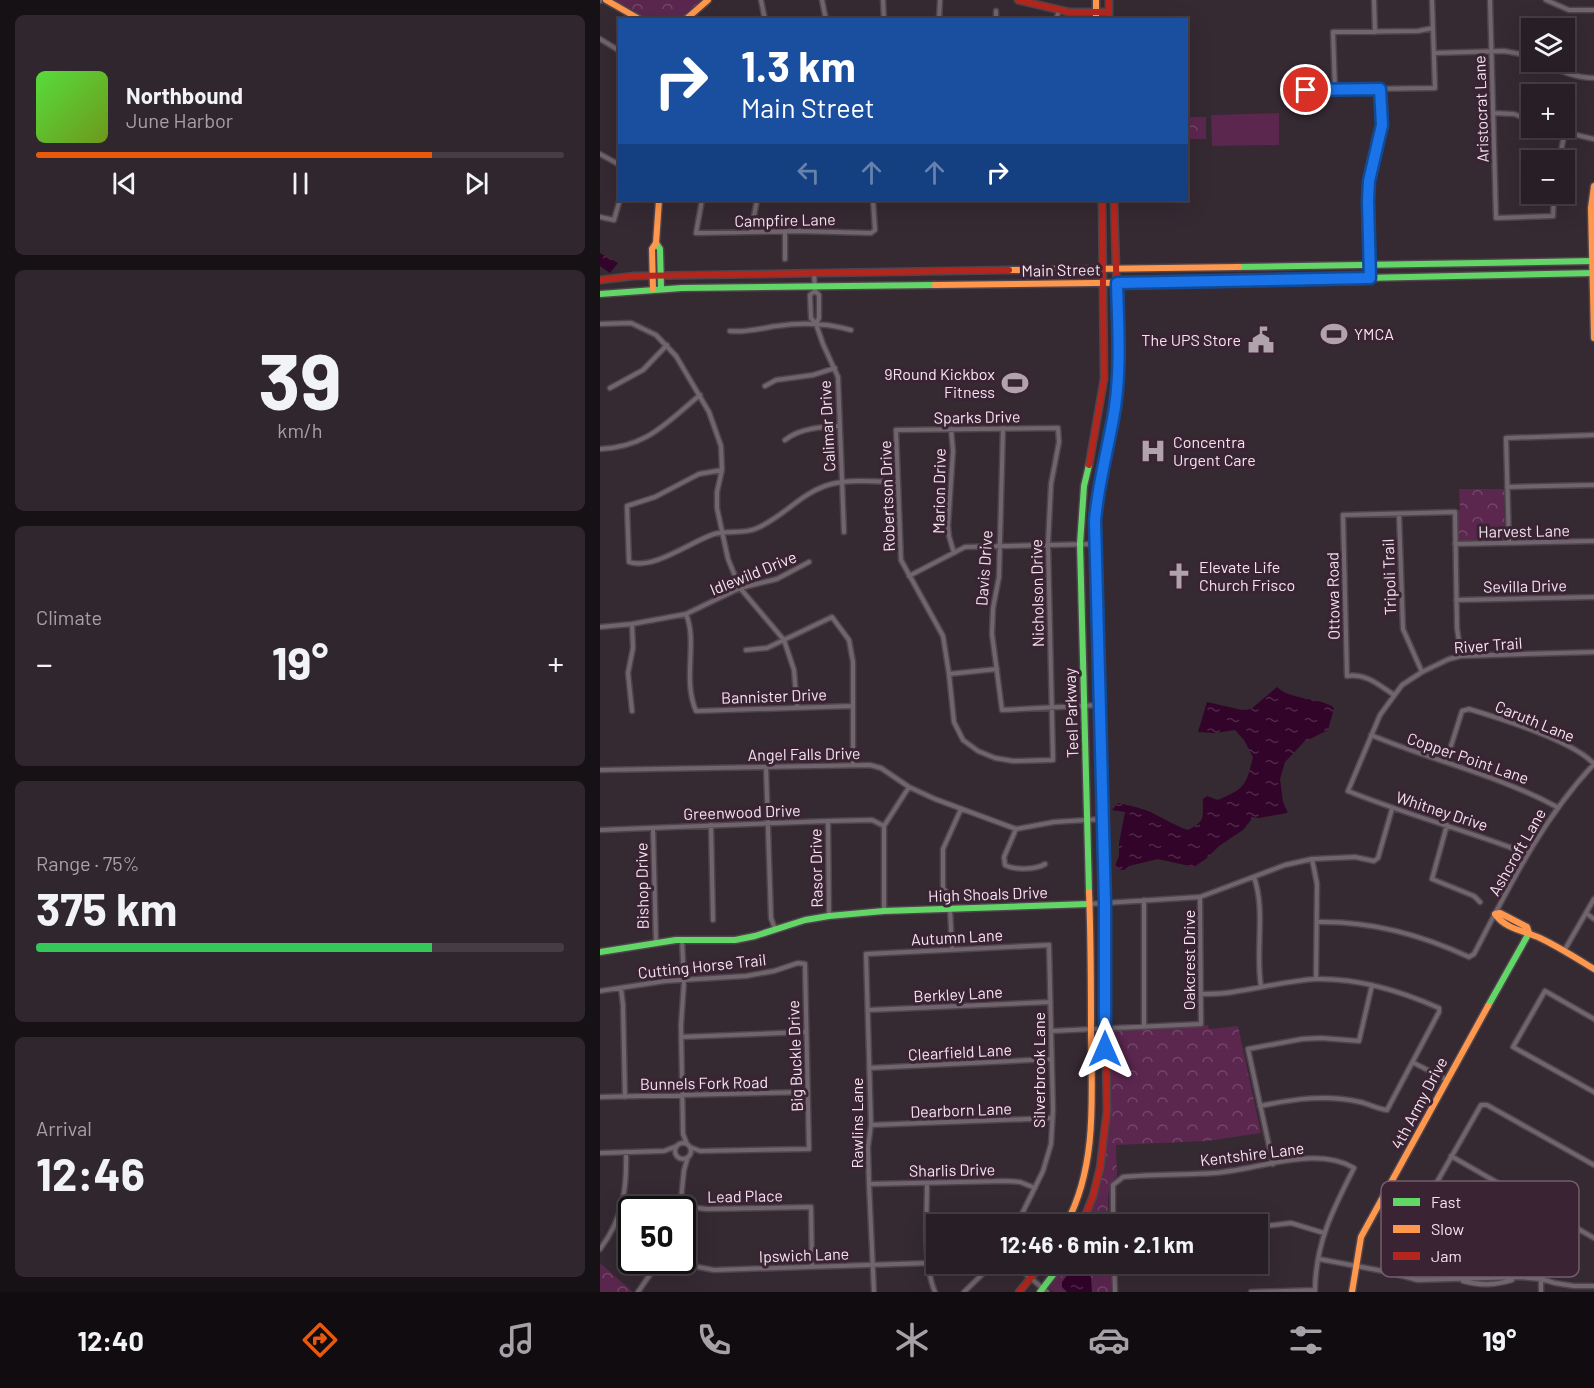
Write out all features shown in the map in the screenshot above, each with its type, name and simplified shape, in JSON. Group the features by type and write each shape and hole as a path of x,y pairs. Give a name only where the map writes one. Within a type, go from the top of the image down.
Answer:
{"main road":[{"path":"606,0 638,18"},
{"path":"687,18 708,0"},
{"path":"1018,0 1096,16 1109,16 1109,0"},
{"path":"1096,0 1096,16"},
{"path":"1594,186 1591,208 1594,338"},
{"path":"653,289 652,249 656,243 659,201"},
{"name":"Teel Parkway","path":"1071,1214 1083,1178 1092,1127 1080,544 1084,486 1095,438 1104,369 1102,201"},
{"name":"Teel Parkway","path":"1086,1214 1096,1185 1105,1146 1108,1109 1095,544 1096,500 1109,440 1119,370 1114,201"},
{"path":"656,243 660,249 661,288"},
{"name":"Main Street","path":"600,280 652,276 1593,261"},
{"path":"1502,263 1502,275"},
{"path":"1207,281 1208,267"},
{"path":"999,270 1000,284"},
{"path":"912,272 913,286"},
{"name":"Main Street","path":"600,294 661,288 815,289 1593,273"},
{"path":"1104,369 1119,370"},
{"path":"1095,438 1109,440"},
{"path":"1082,635 1097,635"},
{"path":"1086,788 1101,788"},
{"name":"High Shoals Drive","path":"600,952 682,940 735,940 829,916 884,911 1089,904"},
{"path":"1495,914 1500,913 1527,927 1529,933 1594,969"},
{"name":"4th Army Drive","path":"1392,1181 1529,933"},
{"path":"1092,1127 1107,1128"},
{"name":"4th Army Drive","path":"1353,1292 1361,1237 1381,1200"},
{"path":"1019,1292 1035,1274"},
{"path":"1043,1291 1055,1274"}],"street":[{"path":"761,0 765,18"},
{"path":"822,0 826,18"},
{"path":"883,0 884,18"},
{"path":"939,18 940,0"},
{"path":"1374,0 1375,32"},
{"path":"1299,90 1435,88 1432,0"},
{"name":"Aristocrat Lane","path":"1490,0 1496,218 1553,216 1554,204"},
{"path":"1546,0 1569,10 1594,10"},
{"path":"1057,18 1059,10"},
{"path":"996,11 996,18"},
{"path":"1335,90 1333,32 1418,31 1433,28"},
{"path":"600,39 618,50"},
{"path":"1434,53 1491,51 1521,53"},
{"path":"1564,72 1594,78"},
{"path":"1370,278 1367,210 1369,181 1382,125 1380,89"},
{"path":"1493,113 1521,117"},
{"path":"1575,134 1594,139"},
{"path":"600,154 618,164"},
{"path":"600,217 614,220 619,201"},
{"name":"Campfire Lane","path":"702,201 696,233 874,232 873,201"},
{"path":"751,232 758,201"},
{"path":"784,231 785,259"},
{"name":"Calimar Drive","path":"814,273 815,289 819,295 819,318 816,324"},
{"name":"Calimar Drive","path":"815,289 810,295 811,318 816,324 835,368 838,381 844,531"},
{"path":"600,324 631,323 656,335 676,356 709,412 720,441 722,470 717,498 721,532 728,559 740,588 784,640 794,670 797,708"},
{"path":"730,331 738,332 778,325 816,324 834,325 851,330"},
{"path":"610,388 643,370 667,345"},
{"path":"765,386 776,380 813,375 835,368"},
{"path":"600,449 622,448 647,437 700,395"},
{"path":"785,440 807,430 840,426"},
{"name":"Davis Drive","path":"1003,428 998,545 999,577 993,608 992,634 1002,710 1051,708"},
{"name":"Sparks Drive","path":"896,430 1059,428"},
{"name":"Nicholson Drive","path":"1053,760 1048,544 1051,484 1059,442 1059,428"},
{"name":"Marion Drive","path":"951,429 953,451 948,526 954,553"},
{"name":"Robertson Drive","path":"896,430 901,560 943,636 954,722 963,740 978,751 995,758 1013,761 1053,760"},
{"path":"1509,543 1506,438 1594,435"},
{"path":"722,470 699,474 655,497 627,506 629,562 635,564 662,558 721,532 754,530 824,486 842,482 898,482"},
{"path":"1508,487 1594,485"},
{"path":"1399,514 1455,512 1457,628 1461,656"},
{"name":"Ottowa Road","path":"1394,696 1367,678 1347,676 1343,515 1399,514"},
{"name":"Tripoli Trail","path":"1399,514 1402,623 1405,636 1422,672"},
{"name":"Harvest Lane","path":"1455,544 1594,541"},
{"path":"909,576 965,547 1095,544"},
{"name":"Idlewild Drive","path":"600,627 632,624 686,614 740,588 777,579 809,562"},
{"name":"Sevilla Drive","path":"1456,600 1594,597"},
{"name":"Bannister Drive","path":"686,614 691,638 689,683 696,711 852,706"},
{"path":"746,650 768,648 832,617 849,640 853,662 853,765"},
{"path":"632,624 633,648 628,673 632,711"},
{"name":"River Trail","path":"1348,791 1380,715 1406,681 1449,659 1461,656 1594,652"},
{"path":"949,674 997,669"},
{"path":"1051,708 1099,705"},
{"name":"Caruth Lane","path":"1446,762 1463,709 1469,709 1562,743 1587,756 1594,764"},
{"name":"Copper Point Lane","path":"1371,735 1414,753 1528,791 1557,807"},
{"name":"Ashcroft Lane","path":"1318,922 1371,925 1449,948 1469,957 1474,954 1528,854 1557,807 1594,764"},
{"name":"Angel Falls Drive","path":"600,770 853,765 881,768 909,787 1016,829"},
{"path":"766,767 771,918 775,929"},
{"path":"884,911 884,826 909,787"},
{"name":"Whitney Drive","path":"1348,791 1392,809 1447,825 1528,854"},
{"path":"948,894 943,888 944,849 961,809"},
{"name":"High Shoals Drive","path":"1089,904 1200,897 1285,865 1312,859 1355,857 1374,861 1378,858 1392,809"},
{"path":"1045,864 1040,867 1005,865 1004,857 1016,829 1054,822 1102,819"},
{"name":"Greenwood Drive","path":"600,830 828,820 872,820 884,826"},
{"name":"Rasor Drive","path":"828,820 829,916"},
{"path":"711,825 713,920"},
{"path":"1447,825 1432,879 1474,896 1480,902"},
{"name":"Bishop Drive","path":"653,828 656,944"},
{"path":"1312,859 1317,884 1316,979"},
{"path":"1254,877 1259,896 1261,986"},
{"name":"Oakcrest Drive","path":"1144,1028 1201,1024 1200,897"},
{"path":"1564,952 1594,899"},
{"path":"1051,1031 1144,1028 1143,900"},
{"path":"950,909 952,948"},
{"path":"1586,913 1594,919"},
{"path":"682,940 683,1134 675,1151 684,1170"},
{"name":"Autumn Lane","path":"866,954 1049,945"},
{"name":"Silverbrook Lane","path":"1022,1214 1035,1188 1050,1147 1052,1059 1049,945"},
{"name":"Rawlins Lane","path":"866,954 871,1125 868,1147 874,1292"},
{"name":"Cutting Horse Trail","path":"600,991 683,980 746,976 774,971 798,963 805,964"},
{"name":"Big Buckle Drive","path":"700,1151 809,1149 805,964"},
{"path":"1201,994 1233,992 1316,979 1372,985 1416,998 1439,1008 1440,1012 1387,1110 1361,1102 1334,1098 1288,1100 1260,1106"},
{"path":"1272,1164 1248,1049 1302,1039 1359,1041 1372,985"},
{"path":"621,988 625,1097"},
{"path":"1594,1018 1545,991 1513,1047 1594,1092"},
{"name":"Berkley Lane","path":"868,1010 1050,1002"},
{"path":"681,1037 806,1032"},
{"name":"Clearfield Lane","path":"869,1068 1052,1059"},
{"path":"1414,1062 1447,1080"},
{"name":"Bunnels Fork Road","path":"600,1097 808,1092"},
{"path":"1437,1181 1483,1104 1594,1165"},
{"name":"Dearborn Lane","path":"871,1125 1052,1118"},
{"path":"681,1196 684,1170 692,1152 683,1134"},
{"path":"600,1153 664,1151 678,1145 689,1145 700,1151"},
{"path":"664,1151 678,1157 688,1158 700,1151"},
{"path":"600,1249 615,1224 622,1206 626,1187 626,1152"},
{"path":"1451,1156 1492,1181"},
{"name":"Kentshire Lane","path":"1112,1214 1111,1191 1117,1179 1132,1176 1234,1171 1295,1158 1310,1158 1346,1163 1354,1168 1328,1220 1324,1233"},
{"name":"Sharlis Drive","path":"869,1184 1006,1181 1020,1182 1035,1188"},
{"path":"927,1182 928,1214"},
{"name":"Lead Place","path":"696,1209 811,1207 812,1266"},
{"path":"1251,1292 1315,1291 1324,1233 1292,1223 1268,1226"},
{"path":"1579,1230 1594,1238"},
{"path":"1319,1259 1381,1271"},
{"name":"Ipswich Lane","path":"696,1266 714,1270 926,1263"},
{"path":"638,1292 650,1274"},
{"path":"930,1274 935,1292"},
{"path":"964,1292 983,1274"},
{"path":"1027,1274 1043,1291"},
{"path":"1114,1274 1114,1292"},
{"path":"1407,1277 1418,1280 1520,1277 1574,1286 1594,1286"},
{"path":"1541,1279 1541,1292"}],"green space":[{"path":"606,0 709,0 687,18 639,18"},
{"path":"1279,113 1279,145 1212,146 1211,115"},
{"path":"1188,117 1206,117 1206,139 1188,139"},
{"path":"1459,489 1504,489 1505,541 1458,542 1456,510 1460,510"},
{"path":"1208,1025 1209,1029 1238,1026 1261,1133 1207,1141 1116,1145 1117,1176 1110,1186 1108,1214 1090,1214 1107,1145 1110,1112 1110,1037 1115,1031"},
{"path":"600,1263 633,1292 600,1292"},
{"path":"1058,1274 1111,1274 1111,1292 1054,1292 1049,1288"}],"water":[{"path":"600,253 618,263 610,273 600,266"},
{"path":"1277,687 1290,694 1323,702 1334,708 1328,730 1304,742 1285,762 1280,779 1283,802 1288,813 1259,818 1251,817 1243,830 1194,867 1158,859 1129,866 1124,870 1117,869 1115,866 1119,856 1125,812 1112,810 1118,803 1147,811 1188,830 1198,824 1202,818 1203,799 1207,796 1218,800 1240,789 1249,774 1253,757 1244,740 1235,730 1215,733 1198,732 1207,702 1242,710 1251,709"},
{"path":"1068,1274 1091,1274 1092,1292 1067,1292 1062,1287 1062,1282"}],"traffic: fast":[{"path":"656,243 660,249 661,288"},
{"path":"1239,267 1594,261"},
{"path":"1172,282 1594,273"},
{"path":"600,294 682,288 935,285"},
{"path":"1089,465 1084,486 1080,544 1089,892"},
{"path":"1101,789 1095,521 1103,465"},
{"path":"600,952 676,940 735,940 805,920 829,916 884,911 1089,904"},
{"path":"1488,1006 1529,933"},
{"path":"1040,1292 1054,1274"}],"traffic: slow":[{"path":"606,0 638,18"},
{"path":"687,18 708,0"},
{"path":"1096,0 1096,18"},
{"path":"1594,186 1591,208 1594,338"},
{"path":"653,289 652,249 656,243 659,201"},
{"path":"1009,270 1239,267"},
{"path":"935,285 1172,282"},
{"path":"1071,1214 1083,1179 1091,1132 1089,892"},
{"path":"1495,914 1500,913 1527,927 1529,933"},
{"path":"1495,914 1504,923 1547,941 1594,969"},
{"path":"1392,1181 1488,1006"},
{"path":"1352,1292 1361,1237 1381,1201"}],"traffic: jam":[{"path":"1018,0 1069,12 1109,12"},
{"path":"1109,0 1109,18"},
{"path":"1089,465 1104,379 1102,201"},
{"path":"1103,465 1115,409 1119,367 1114,201"},
{"path":"600,280 634,276 1009,270"},
{"path":"1086,1214 1100,1168 1107,1110 1101,789"},
{"path":"1019,1292 1034,1274"}],"place":[{"name":"YMCA","path":"1334,334"},
{"name":"The UPS Store","path":"1261,340"},
{"name":"9Round Kickbox Fitness","path":"1015,383"},
{"name":"Concentra Urgent Care","path":"1153,451"},
{"name":"Elevate Life Church Frisco","path":"1179,576"}],"route":[{"path":"1105,1049 1105,903 1095,521 1096,500 1118,385 1120,341 1117,283 1370,278 1367,210 1369,181 1382,125 1380,89 1306,90"}]}
